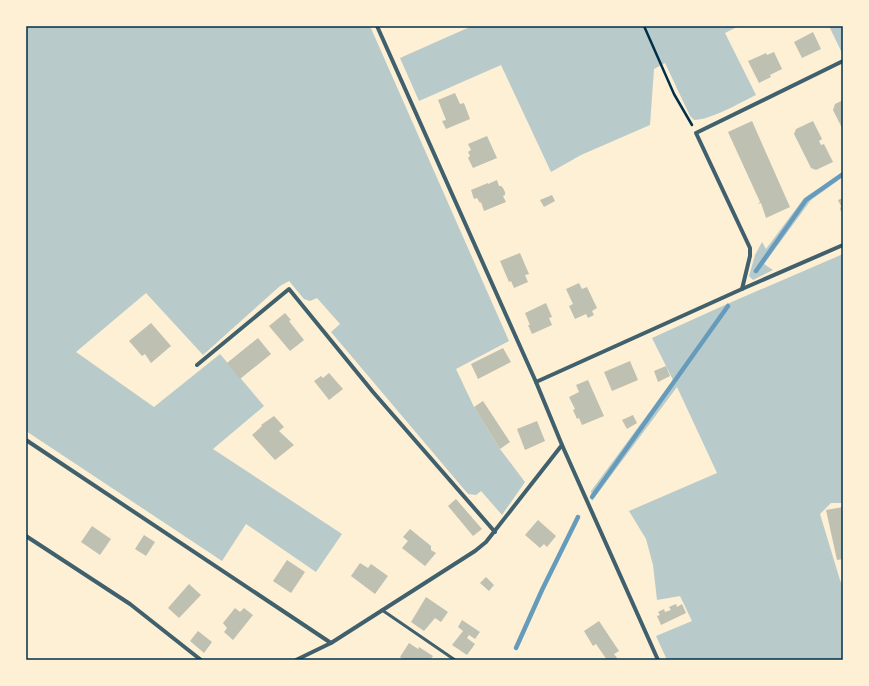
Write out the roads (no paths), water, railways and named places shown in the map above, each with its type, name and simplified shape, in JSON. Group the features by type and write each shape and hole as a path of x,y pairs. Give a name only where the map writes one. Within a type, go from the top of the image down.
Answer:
{"street":[{"path":"376,26 536,382 562,445 658,660"},
{"path":"742,289 748,269 750,248 696,133 843,61"},
{"path":"536,382 843,245"},
{"path":"197,365 289,290 373,392 496,532"},
{"path":"26,440 331,643"},
{"path":"296,660 331,643 475,551 496,532 562,445"},
{"path":"26,536 130,604 201,660"}],"lane":[{"path":"382,610 455,660"}],"waterway":[{"path":"756,271 806,200 843,174"},
{"path":"592,497 728,306"},
{"path":"516,648 542,590 578,517"}]}
